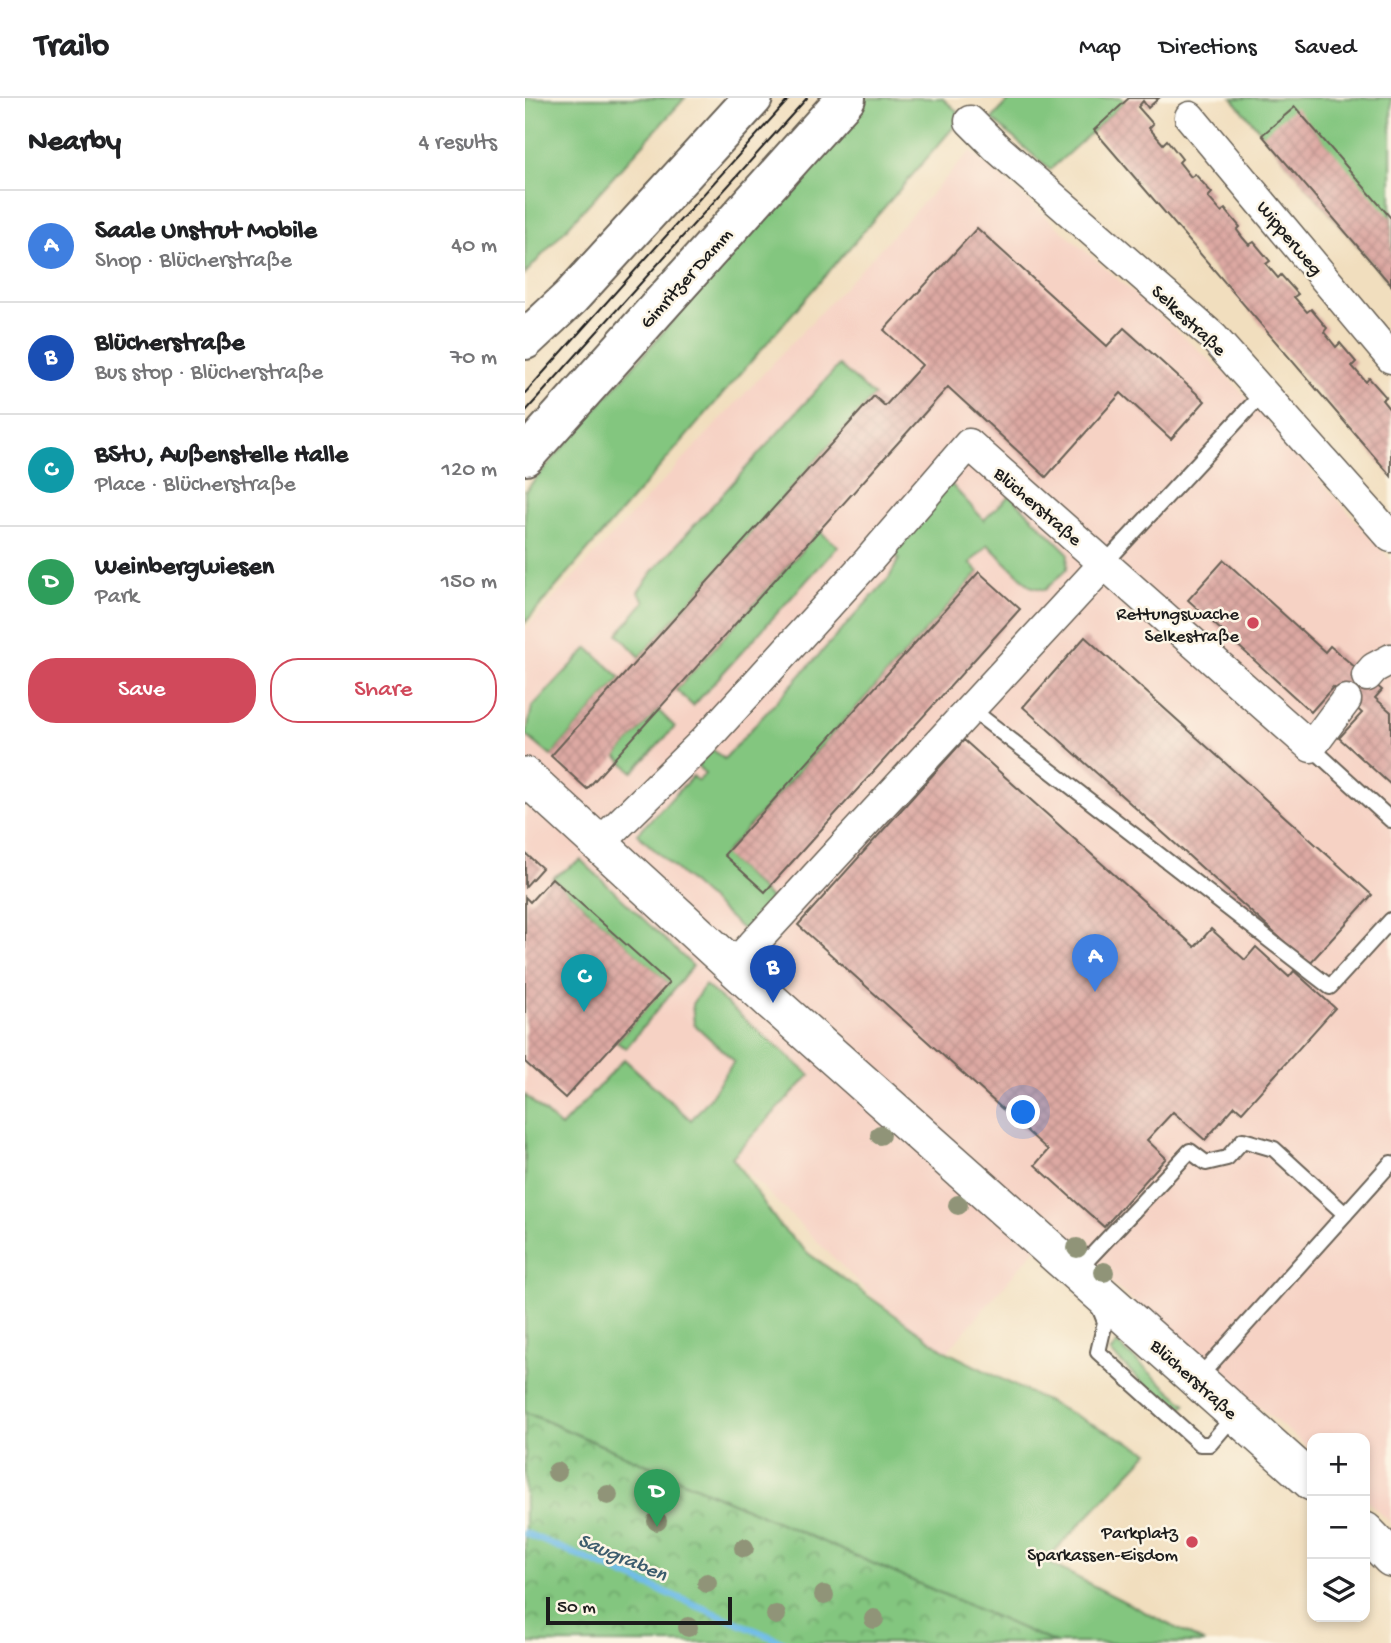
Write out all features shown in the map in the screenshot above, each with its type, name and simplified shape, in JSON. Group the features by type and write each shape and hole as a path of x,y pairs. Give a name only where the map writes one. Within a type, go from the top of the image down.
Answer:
{"main road":[{"path":"525,340 571,297 753,98"},
{"name":"Gimritzer Damm","path":"525,456 846,98"}],"street":[{"name":"Wipperweg","path":"1190,117 1390,355"},
{"name":"Selkestraße","path":"970,121 997,148 1213,337 1391,537"},
{"name":"Blücherstraße","path":"599,844 704,741 869,560 969,444 1105,563"},
{"path":"733,966 1105,563 1311,747 1346,700"},
{"path":"1367,676 1374,668 1391,659"},
{"name":"Blücherstraße","path":"525,776 733,966 1307,1478"},
{"path":"1370,1536 1391,1558"}],"lane":[{"path":"1105,563 1263,393"},
{"path":"971,709 1330,987 1391,920"},
{"path":"1311,747 1391,820"},
{"path":"1235,1415 1210,1444 1200,1444 1098,1352 1105,1322 1083,1277 1190,1151 1206,1163 1227,1158 1243,1140 1274,1149 1345,1214"},
{"path":"1196,1379 1391,1163"}],"shaded area":[{"path":"971,151 1225,373 1391,560 1391,1523 1370,1504 1370,1433 1307,1433 1307,1447 1050,1232 947,1352 874,1298 732,1157 624,1059 561,1127 525,1095 525,629"}],"green space":[{"path":"525,98 685,98 525,274"},
{"path":"866,98 942,98 957,111 959,121 525,623 525,491"},
{"path":"1011,98 1121,98 1125,102 1050,170 992,119"},
{"path":"1232,98 1391,98 1391,285"},
{"path":"839,365 874,396 640,657 618,634 645,601 638,592 654,570"},
{"path":"949,482 984,520 1010,495 1068,553 1067,569 1045,590 1030,586 988,545 970,563 979,572 724,854 775,903 744,931 637,834 693,776 698,781 705,774 697,765 712,749 724,759 889,578 899,559 890,549"},
{"path":"819,531 838,546 693,706 676,690"},
{"path":"588,648 621,678 551,756 526,735 532,707"},
{"path":"658,710 675,727 633,772 616,756"},
{"path":"581,860 693,966 626,1048 616,1042 668,983 552,878"},
{"path":"705,985 810,1075 732,1157 780,1226 809,1254 947,1352 1149,1452 1045,1561 1205,1643 1055,1643 525,1412 525,1095 561,1127 624,1059 691,1120 709,1099 734,1061 694,1024 692,1004"},
{"path":"1117,1344 1186,1404 1176,1415 1110,1352"},
{"path":"525,1412 1055,1643 525,1643"}],"building":[{"path":"1129,98 1159,98 1148,108 1143,101 1138,107 1153,124 1149,128 1163,144 1167,140 1182,159 1179,162 1191,177 1195,174 1212,193 1208,197 1221,212 1225,209 1240,227 1237,230 1249,245 1254,242 1270,261 1266,264 1278,278 1281,275 1298,294 1294,297 1307,312 1311,309 1327,328 1324,332 1336,347 1340,343 1356,362 1352,366 1366,382 1369,378 1386,397 1382,400 1391,411 1391,476 1094,130"},
{"path":"1295,107 1391,218 1391,285 1262,135"},
{"path":"977,228 1107,346 1124,328 1205,401 1171,439 1121,393 1046,477 948,387 587,789 551,756 874,396 885,406 922,365 884,330"},
{"name":"Rettungswache Selkestraße","path":"1224,560 1325,652 1330,646 1382,690 1375,698 1391,712 1391,785 1339,738 1362,713 1333,687 1311,712 1188,600"},
{"path":"979,572 1020,609 765,892 724,855"},
{"path":"1085,637 1372,895 1309,964 1023,707"},
{"path":"964,740 1195,947 1211,929 1245,960 1256,947 1289,977 1294,971 1335,1008 1242,1112 1235,1106 1205,1140 1173,1112 1147,1140 1166,1158 1104,1227 1035,1165 1048,1150 798,925"},
{"path":"525,853 542,868 525,887"},
{"path":"552,878 669,983 565,1098 525,1062 525,897 530,902"}],"waterway":[{"name":"Saugraben","path":"525,1533 785,1643"}],"tram line":[{"path":"525,393 790,98"},
{"path":"525,412 807,98"}],"place":[{"name":"Rettungswache Selkestraße","path":"1253,623"},
{"name":"Saale Unstrut Mobile","path":"1095,992"},
{"name":"Blücherstraße","path":"773,1003"},
{"name":"BStU, Außenstelle Halle","path":"584,1012"},
{"name":"Weinbergwiesen","path":"657,1527"},
{"name":"Parkplatz Sparkassen-Eisdom","path":"1192,1542"}]}
